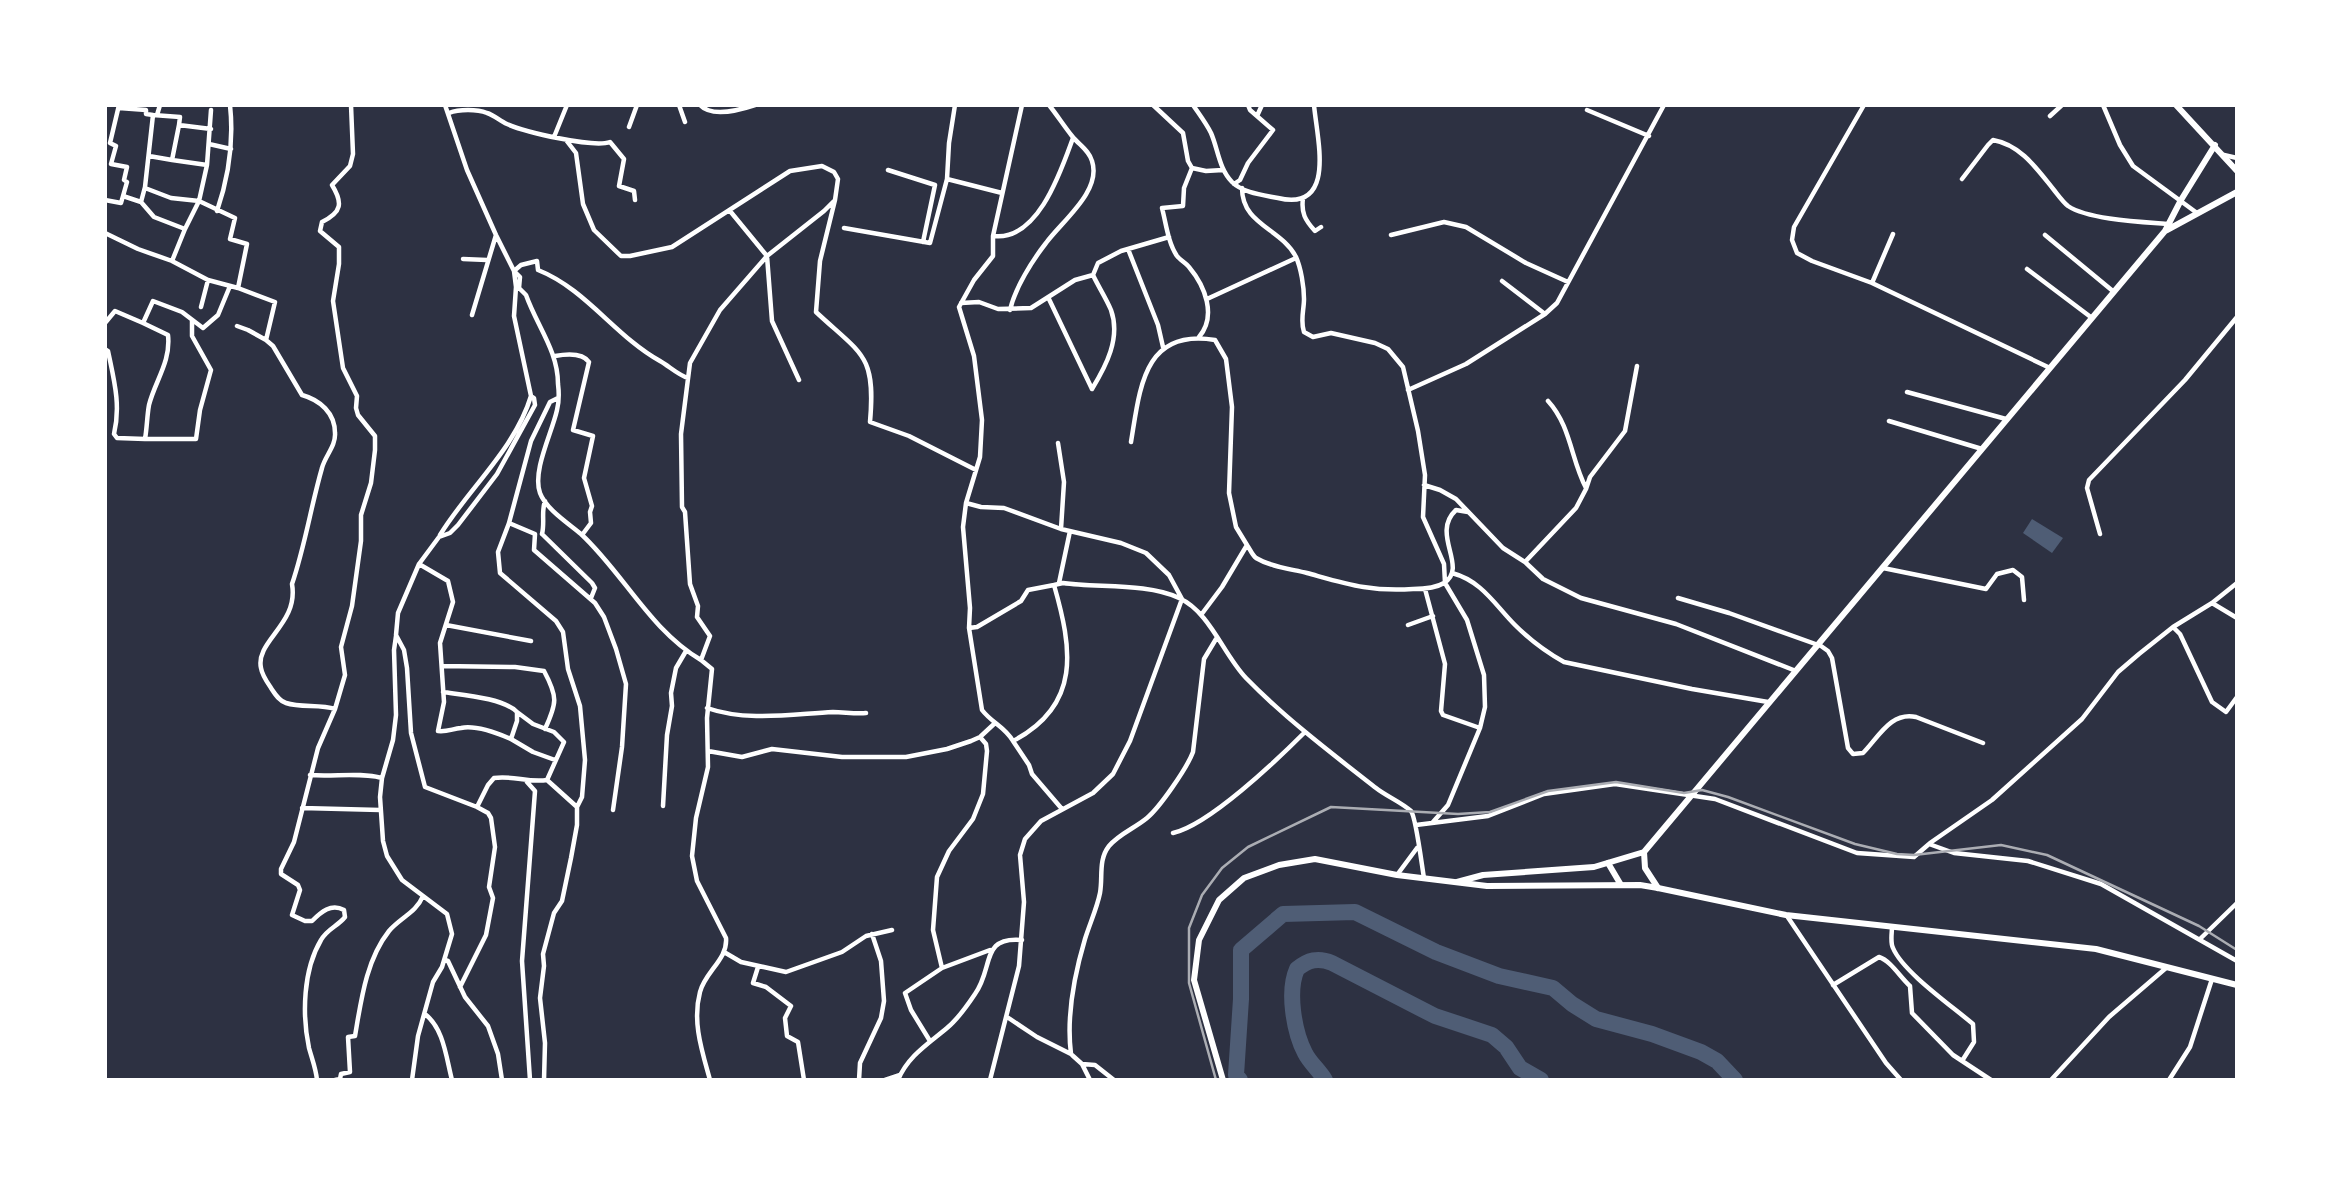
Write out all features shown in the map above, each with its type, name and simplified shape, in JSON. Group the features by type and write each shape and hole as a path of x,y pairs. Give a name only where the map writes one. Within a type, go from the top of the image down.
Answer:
{"main road":[{"path":"2176,105 2237,170"},
{"path":"1457,882 1483,875 1564,871 1608,863 1644,852 2165,231 2180,200 2215,145"},
{"path":"2165,231 2237,192"},
{"path":"1644,852 1645,868 1658,888"},
{"path":"1223,1080 1194,980 1199,940 1219,900 1244,878 1279,865 1315,859 1397,875 1487,886 1621,885 1658,888 1786,915 2096,949 2237,985"},
{"path":"1608,863 1621,885"}],"street":[{"path":"141,202 155,115 160,105"},
{"path":"217,211 226,184 231,149 233,131 230,105"},
{"path":"317,1080 305,1026 308,979 321,939 334,925 341,922 345,914 344,910 335,907 320,913 312,921 292,915 300,891 298,885 281,874 281,869 294,842 318,748 335,709 345,675 341,648 352,606 361,541 361,515 371,483 375,450 375,436 358,415 357,396 344,368 333,301 339,247 320,231 323,222 334,216 338,209 338,194 332,185 350,166 353,154 351,105"},
{"path":"439,537 450,533 458,525 497,474 535,404 514,316 514,271 464,162 445,105"},
{"path":"554,136 567,105"},
{"path":"629,127 637,105"},
{"path":"679,105 685,122"},
{"path":"700,105 706,110 717,111 737,110 755,105"},
{"path":"844,228 930,243 947,178 955,105"},
{"path":"1023,105 993,236 993,256 974,280 959,311 976,366 982,420 980,457 966,503 963,547 969,591 969,628 982,710 994,724 1003,727 1030,765 1032,774 1062,809"},
{"path":"1010,310 1015,292 1034,259 1080,204 1091,186 1094,174 1093,161 1088,152 1073,138 1049,105"},
{"path":"1153,105 1183,133 1188,161 1192,168 1223,170"},
{"path":"1194,105 1209,129 1223,170 1234,184 1286,200 1303,198 1314,189 1319,174 1314,105"},
{"path":"1234,184 1240,180 1248,163 1273,130 1250,110 1248,105"},
{"path":"1257,116 1262,105"},
{"path":"1408,390 1466,364 1545,314 1557,303 1664,105"},
{"path":"1864,105 1794,227 1792,240 1797,253 1872,283 2050,368"},
{"path":"2050,116 2062,105"},
{"path":"2103,105 2120,145 2133,166 2197,214"},
{"path":"105,200 121,203 127,181 124,180 127,167 111,164 116,146 110,143 119,106 146,110 146,114 180,117 172,160"},
{"path":"172,261 199,201 207,165 211,110"},
{"path":"449,113 455,110 487,113 507,124 566,140 599,145 610,142 624,159 619,186 634,191 635,200"},
{"path":"1587,110 1649,136"},
{"path":"179,125 211,129"},
{"path":"993,236 1013,234 1036,214 1049,196 1073,138"},
{"path":"566,140 576,153 583,204 594,230 621,256 672,247 790,171 815,166 829,168 834,172 838,186 820,261 816,312 853,345 870,369 870,422 909,436 976,470"},
{"path":"1962,178 1993,140 2007,144 2024,154 2069,207 2124,221 2169,223"},
{"path":"209,144 231,149"},
{"path":"2223,155 2237,158"},
{"path":"149,156 207,165"},
{"path":"1192,168 1184,187 1183,206 1162,208 1177,256 1190,267 1207,299 1209,317 1206,328 1199,337"},
{"path":"888,170 936,185 923,242"},
{"path":"947,178 1003,192"},
{"path":"145,187 171,198 199,201 235,218 230,239 247,244 238,288"},
{"path":"1242,188 1245,206 1257,223 1277,234 1296,258 1303,285 1304,332 1313,337 1331,333 1376,343 1388,349 1403,367 1408,382 1425,475 1423,517 1444,564 1445,583 1467,620 1484,675 1485,707 1480,728 1448,805 1432,823"},
{"path":"123,196 141,202 154,217 185,229"},
{"path":"1303,198 1301,210 1307,222 1315,230 1321,227"},
{"path":"701,660 710,636 697,617 698,606 691,584 682,507 681,434 690,363 713,320 767,256 835,200"},
{"path":"730,211 767,256 772,321 799,380"},
{"path":"1391,235 1444,222 1465,227 1526,263 1568,282"},
{"path":"105,233 172,261 208,280 275,302 266,340"},
{"path":"471,315 496,234"},
{"path":"1872,283 1894,234"},
{"path":"2045,235 2114,292"},
{"path":"1048,297 1092,389 1106,363 1114,338 1111,310 1093,275 1098,263 1128,249 1169,237"},
{"path":"1128,249 1158,325 1163,347"},
{"path":"1207,299 1296,258"},
{"path":"463,259 487,260"},
{"path":"514,271 522,264 537,261 538,270 558,278 641,351 688,378"},
{"path":"2027,269 2092,318"},
{"path":"514,271 520,277 519,288 526,295 540,330 555,356 558,408 538,479 540,493 545,501 599,552 653,620 686,651 712,669 707,708 708,767 696,818 692,856 697,881 726,938 724,952 700,991 696,1015 697,1030 710,1080"},
{"path":"961,303 979,302 1010,310 1031,308 1075,280 1093,275"},
{"path":"201,307 208,280"},
{"path":"1502,281 1545,314"},
{"path":"143,323 153,301 182,312 203,328 218,315 230,286"},
{"path":"105,323 115,311 167,335 169,346 163,372 150,404 145,439"},
{"path":"2100,534 2087,488 2089,480 2185,380 2237,317"},
{"path":"105,349 108,351 116,391 118,415 114,434 117,439 196,439 200,410 211,370 192,336 192,320"},
{"path":"237,326 273,346 302,395 314,399 328,410 335,435 323,464 292,584 294,594 291,609 279,631 263,648 260,667 276,696 283,702 335,709"},
{"path":"1131,442 1142,379 1163,347 1199,337 1215,340 1226,359 1232,407 1229,493 1236,527 1254,557 1356,587 1380,590 1425,589 1445,583 1452,573 1446,524 1448,517 1456,510 1468,512"},
{"path":"555,356 577,355 589,362 573,430 593,436 584,478 592,506 591,523 582,535"},
{"path":"1525,562 1576,508 1590,477 1625,431 1637,366"},
{"path":"1907,391 2007,420"},
{"path":"412,1080 418,1036 433,982 444,960 452,934 447,914 402,880 387,856 380,810 382,778 393,740 396,715 394,650 398,613 419,564 511,436 524,416 531,396"},
{"path":"544,1080 545,1043 540,998 543,954 554,913 562,901 577,825 577,807 582,797 585,760 580,706 568,669 563,632 556,621 500,573 498,552 509,523 531,441 550,402 558,398"},
{"path":"1548,401 1557,411 1566,429 1586,489"},
{"path":"1889,421 1982,449"},
{"path":"1058,443 1064,482 1061,529"},
{"path":"1424,485 1456,499 1503,548 1525,562 1543,579 1581,597 1676,624 1796,671"},
{"path":"542,534 545,523 542,509 545,501"},
{"path":"966,503 1004,508 1061,529 1121,543 1146,553 1169,575 1182,599 1124,754 1113,774 1093,793 1062,809 1031,830 1022,848 1023,940 990,1080"},
{"path":"509,523 542,534 592,583 595,588 591,598"},
{"path":"1013,741 1030,731 1046,714 1062,693 1067,678 1067,648 1057,584 1070,531"},
{"path":"536,534 534,550 591,598 604,617 626,684 622,747 613,810"},
{"path":"1201,615 1222,587 1247,545"},
{"path":"419,564 450,585 453,608 440,643 444,702 438,730 448,732 465,727 491,732 555,760"},
{"path":"1882,568 1986,589 1997,574 2013,570 2022,577 2024,600"},
{"path":"1452,573 1466,577 1493,598 1514,625 1546,652 1564,662 1768,702"},
{"path":"1416,825 1488,816 1544,794 1615,784 1715,799 1857,853 1914,857 1992,800 2082,719 2118,672 2173,627 2212,603 2237,583"},
{"path":"969,628 1021,601 1028,590 1057,584 1165,593 1182,599 1201,615 1240,671 1305,732 1412,812 1424,878"},
{"path":"1425,589 1445,664 1441,711 1443,715 1480,728"},
{"path":"1678,598 1729,613 1828,651 1832,658 1848,748 1853,754 1863,753 1893,720 1904,715 1916,717 1983,743"},
{"path":"2212,603 2237,618"},
{"path":"1408,625 1433,616"},
{"path":"446,625 531,641"},
{"path":"2173,627 2180,634 2211,702 2226,712 2237,697"},
{"path":"396,635 404,650 411,733 425,787 477,807 491,818 495,847 489,887 493,898 486,935 460,988"},
{"path":"1071,1054 1068,1028 1073,990 1100,892 1102,858 1108,847 1148,817 1187,765 1193,752 1204,659 1216,639"},
{"path":"663,806 671,693 676,668 686,651"},
{"path":"442,666 515,667 544,671 552,687 555,703 554,713 545,729"},
{"path":"443,692 509,705 533,724 559,735 564,742 547,780"},
{"path":"707,708 782,717 837,712 866,713"},
{"path":"511,739 517,712"},
{"path":"708,751 742,757 772,749 842,757 920,755 947,750 980,737 994,724"},
{"path":"1172,833 1192,827 1212,813 1305,732"},
{"path":"942,968 933,930 937,877 949,851 973,819 979,806 986,778 987,751 986,744 980,737"},
{"path":"310,775 373,775 382,778"},
{"path":"477,807 494,778 507,777 527,782 547,780 577,807"},
{"path":"527,782 535,791 522,961 530,1080"},
{"path":"302,808 380,810"},
{"path":"1929,844 1954,853 2028,861 2101,884 2237,961"},
{"path":"1397,875 1418,847"},
{"path":"335,1080 340,1079 341,1074 350,1072 348,1037 355,1036 364,986 375,957 388,933 418,908 423,896"},
{"path":"2200,939 2237,903"},
{"path":"1786,915 1886,1063 1901,1080"},
{"path":"1892,927 1892,948 1931,990 1973,1024 1975,1042 1962,1061"},
{"path":"724,952 741,962 777,972 794,970 842,952 872,934 892,929"},
{"path":"859,1080 860,1063 881,1018 884,1000 881,961 872,934"},
{"path":"930,1041 911,1010 905,993 942,968 991,950 999,942 1009,939 1023,940"},
{"path":"885,1080 900,1077 916,1052 950,1026 975,994 987,969 991,950"},
{"path":"1833,985 1879,957 1887,960 1910,986 1912,1013 1953,1055 1991,1080"},
{"path":"444,960 448,961 460,988 488,1026 498,1054 502,1080"},
{"path":"758,967 753,983 766,987 791,1006 785,1018 788,1036 798,1042 804,1080"},
{"path":"2051,1080 2109,1017 2167,967"},
{"path":"2169,1080 2190,1047 2212,979"},
{"path":"425,1014 435,1022 439,1031 453,1080"},
{"path":"1006,1017 1071,1054 1082,1064 1090,1080"},
{"path":"1082,1064 1095,1065 1114,1080"}],"water":[{"path":"2032,519 2063,538 2052,553 2023,533"}],"waterway":[{"path":"1240,1080 1236,1075 1241,950 1283,914 1355,912 1436,952 1499,976 1553,988 1596,1019 1652,1034 1701,1052 1717,1061 1735,1080"},
{"path":"1325,1080 1307,1057 1301,1044 1292,1000 1297,969 1305,963 1318,960 1332,963 1435,1016 1492,1035 1506,1047 1520,1068 1541,1080"}],"railway":[{"path":"1216,1080 1189,983 1189,928 1202,895 1222,868 1248,847 1331,807 1458,814 1490,812 1548,791 1616,782 1684,793 1702,790 1855,844 1897,854 1914,855 2001,845 2047,855 2199,926 2237,950"}]}
